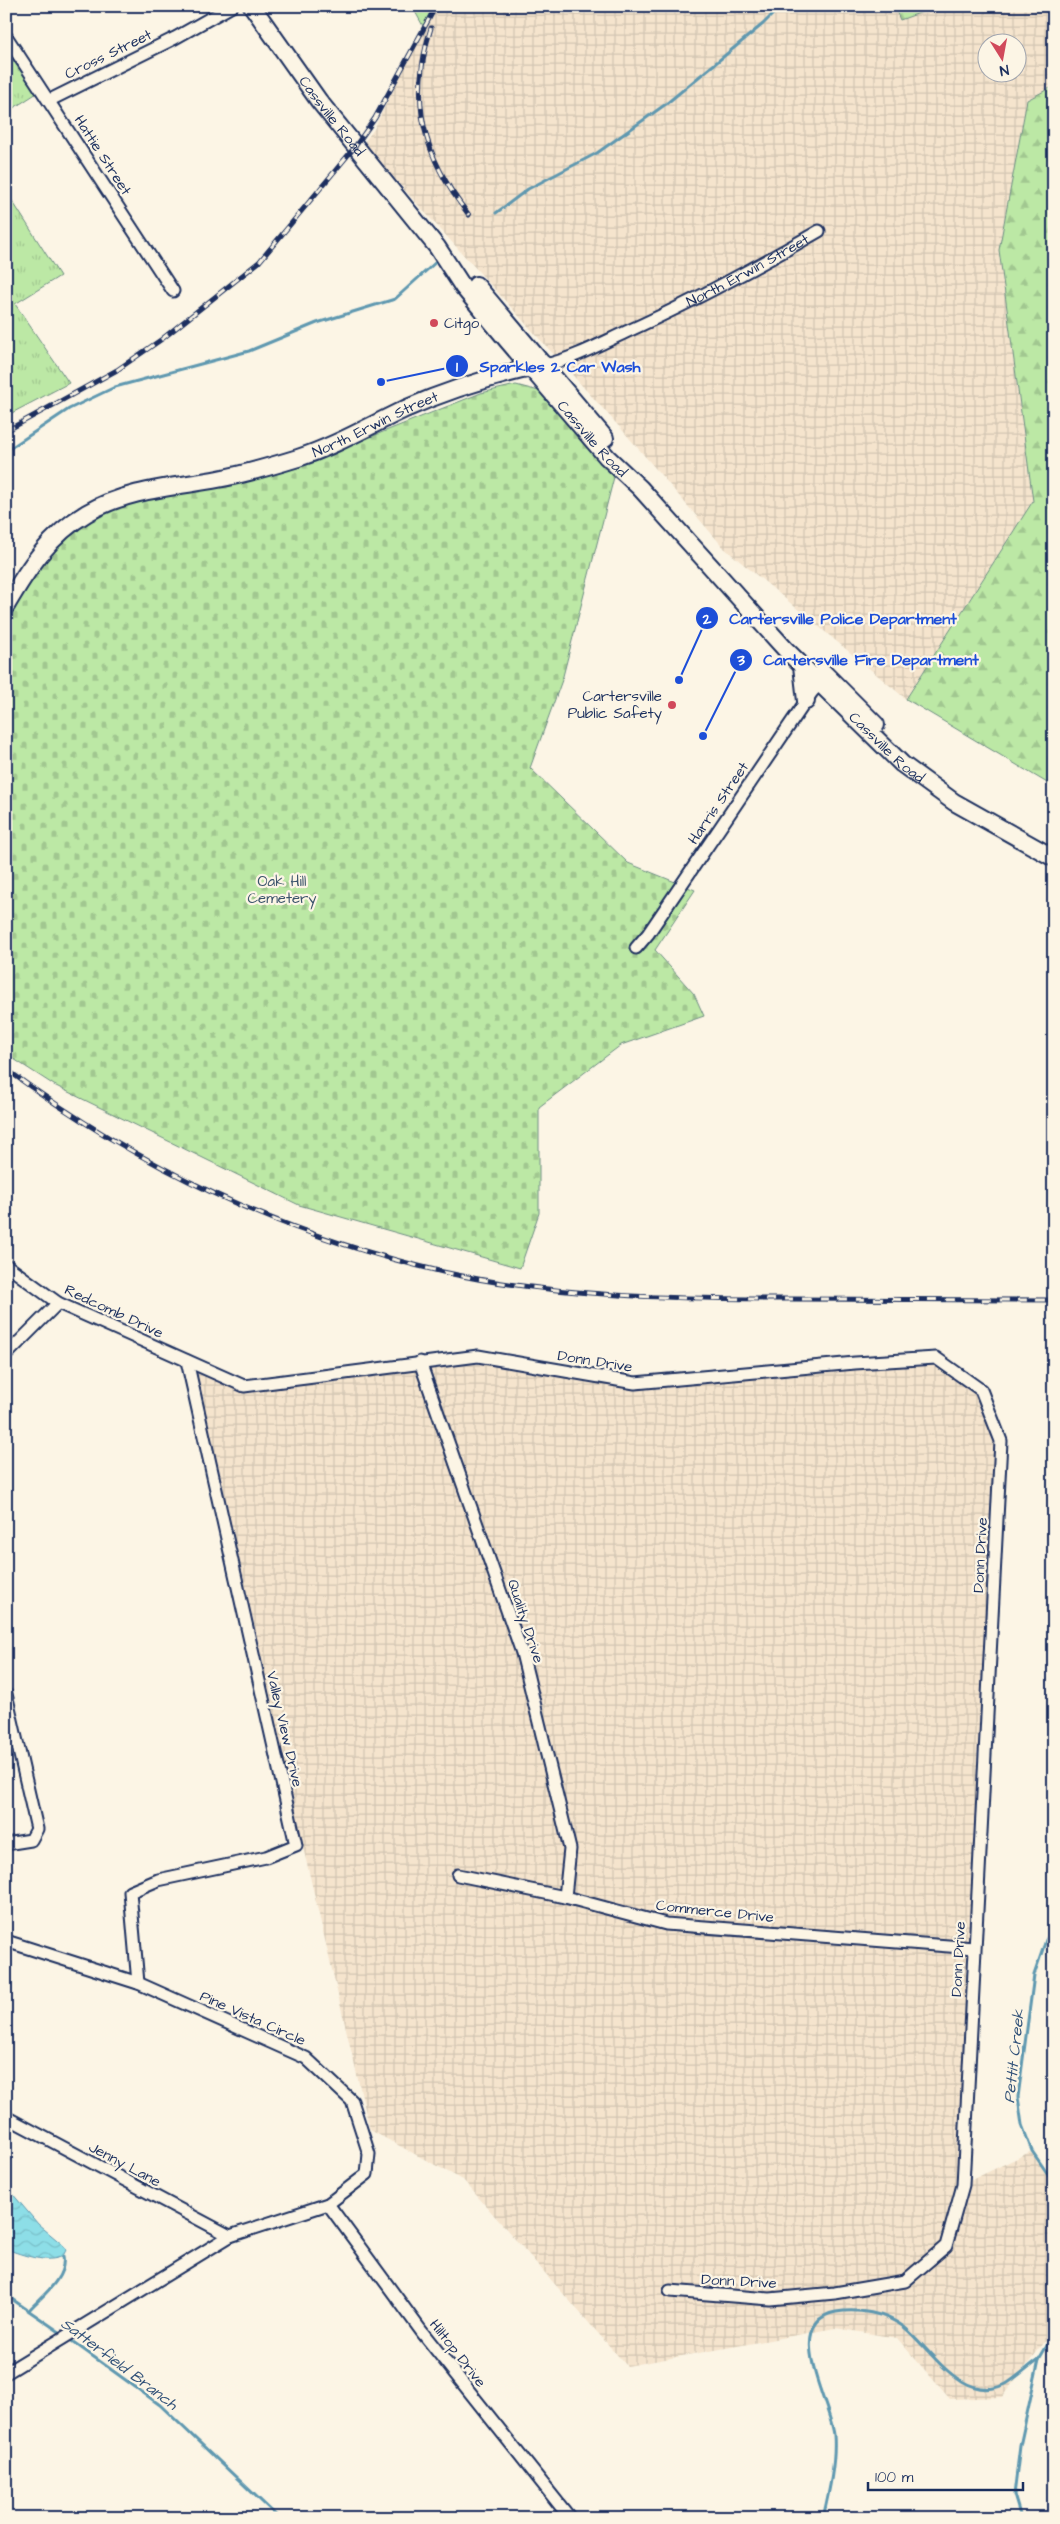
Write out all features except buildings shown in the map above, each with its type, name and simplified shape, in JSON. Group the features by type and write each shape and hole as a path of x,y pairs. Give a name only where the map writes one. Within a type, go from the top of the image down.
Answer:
{"main road":[{"name":"Cassville Road","path":"252,6 318,102 437,247 472,281 607,457 640,488 677,531 802,666 823,680 919,764 980,804 1054,845"},
{"name":"North Erwin Street","path":"6,606 32,564 54,538 71,523 102,505 144,492 226,478 300,457 323,449 404,410 463,386 538,366"},
{"name":"Cassville Road","path":"746,604 792,642 875,739 920,778 975,814 1054,858"},
{"path":"802,666 806,701"}],"street":[{"name":"Cross Street","path":"50,100 174,38 232,6"},
{"name":"Hattie Street","path":"6,36 50,100 173,291"},
{"name":"North Erwin Street","path":"538,366 559,362 732,282 819,231"},
{"name":"Harris Street","path":"636,948 648,934 806,701 823,680"},
{"name":"Redcomb Drive","path":"6,1265 58,1302 188,1361"},
{"path":"6,1355 58,1302"},
{"name":"Donn Drive","path":"188,1361 244,1386 478,1356 635,1383 855,1363 936,1358 981,1390 1001,1441 963,2185 946,2246 905,2281 835,2293 770,2299 670,2291"},
{"name":"Valley View Drive","path":"138,1983 130,1892 158,1880 266,1857 296,1845 188,1361"},
{"name":"Quality Drive","path":"420,1362 522,1653 570,1849 565,1896"},
{"path":"6,1694 37,1829 31,1840 6,1844"},
{"name":"Commerce Drive","path":"458,1875 565,1896 666,1924 974,1948"},
{"name":"Pine Vista Circle","path":"6,1941 138,1983 306,2058 352,2101 369,2154 366,2174 328,2204 230,2236 6,2373"},
{"name":"Jenny Lane","path":"6,2118 230,2236"},
{"name":"Hilltop Drive","path":"328,2204 422,2332 570,2518"}],"shaded area":[{"path":"434,6 894,6 900,20 939,6 1054,6 1054,86 1027,100 999,250 1033,501 906,699 724,548 624,432 363,144 374,129"},
{"path":"478,1356 635,1383 936,1358 981,1390 1001,1441 963,2184 1032,2151 1054,2183 1054,2330 1002,2397 950,2399 897,2338 835,2328 627,2366 463,2180 370,2130 303,1847 194,1364 238,1383"}],"green space":[{"path":"412,6 434,6 423,26"},
{"path":"894,6 939,6 900,20"},
{"path":"6,51 37,93 6,113"},
{"path":"1054,86 1054,787 906,699 1033,501 999,250 1027,100"},
{"path":"6,191 60,276 15,304 69,383 6,416"},
{"name":"Oak Hill Cemetery","path":"516,385 539,391 614,477 562,680 530,768 628,863 695,890 655,950 694,994 704,1016 621,1045 539,1107 539,1213 520,1268 299,1205 54,1085 6,1054 6,623 34,571 51,549 91,517 132,500 310,461 481,393"}],"water":[{"path":"6,2186 38,2224 63,2245 66,2250 63,2256 42,2259 6,2249"}],"waterway":[{"path":"496,213 528,189 597,153 666,104 763,24 781,6"},
{"path":"6,451 69,409 115,387 249,351 317,323 395,299 437,261"},
{"name":"Pettit Creek","path":"1054,1926 1046,1940 1034,1975 1018,2097 1022,2125 1032,2151 1054,2183"},
{"path":"29,2310 47,2293 57,2279 61,2272 63,2256"},
{"name":"Satterfield Branch","path":"6,2295 64,2335"},
{"path":"823,2518 834,2456 834,2435 813,2366 810,2347 812,2331 820,2319 836,2312 844,2311 862,2311 888,2318 904,2327 949,2372 975,2387 990,2389 1006,2384 1039,2359"},
{"name":"Pettit Creek","path":"1021,2518 1014,2495 1020,2446 1039,2359 1054,2334"},
{"name":"Satterfield Branch","path":"69,2339 160,2405 279,2518"}],"railway":[{"path":"6,431 117,370 162,339 259,262 354,148 375,118 436,6"},
{"path":"431,28 424,54 421,79 421,104 424,127 440,171 469,215"},
{"path":"6,1069 57,1105 108,1137 161,1167 214,1193 269,1217 325,1238 443,1272 529,1287 615,1295 746,1299 1054,1300"}],"place":[{"name":"Citgo","path":"434,323"},
{"name":"Sparkles 2 Car Wash","path":"381,382"},
{"name":"Cartersville Police Department","path":"679,680"},
{"name":"Cartersville Public Safety","path":"672,705"},
{"name":"Cartersville Fire Department","path":"703,736"}]}
